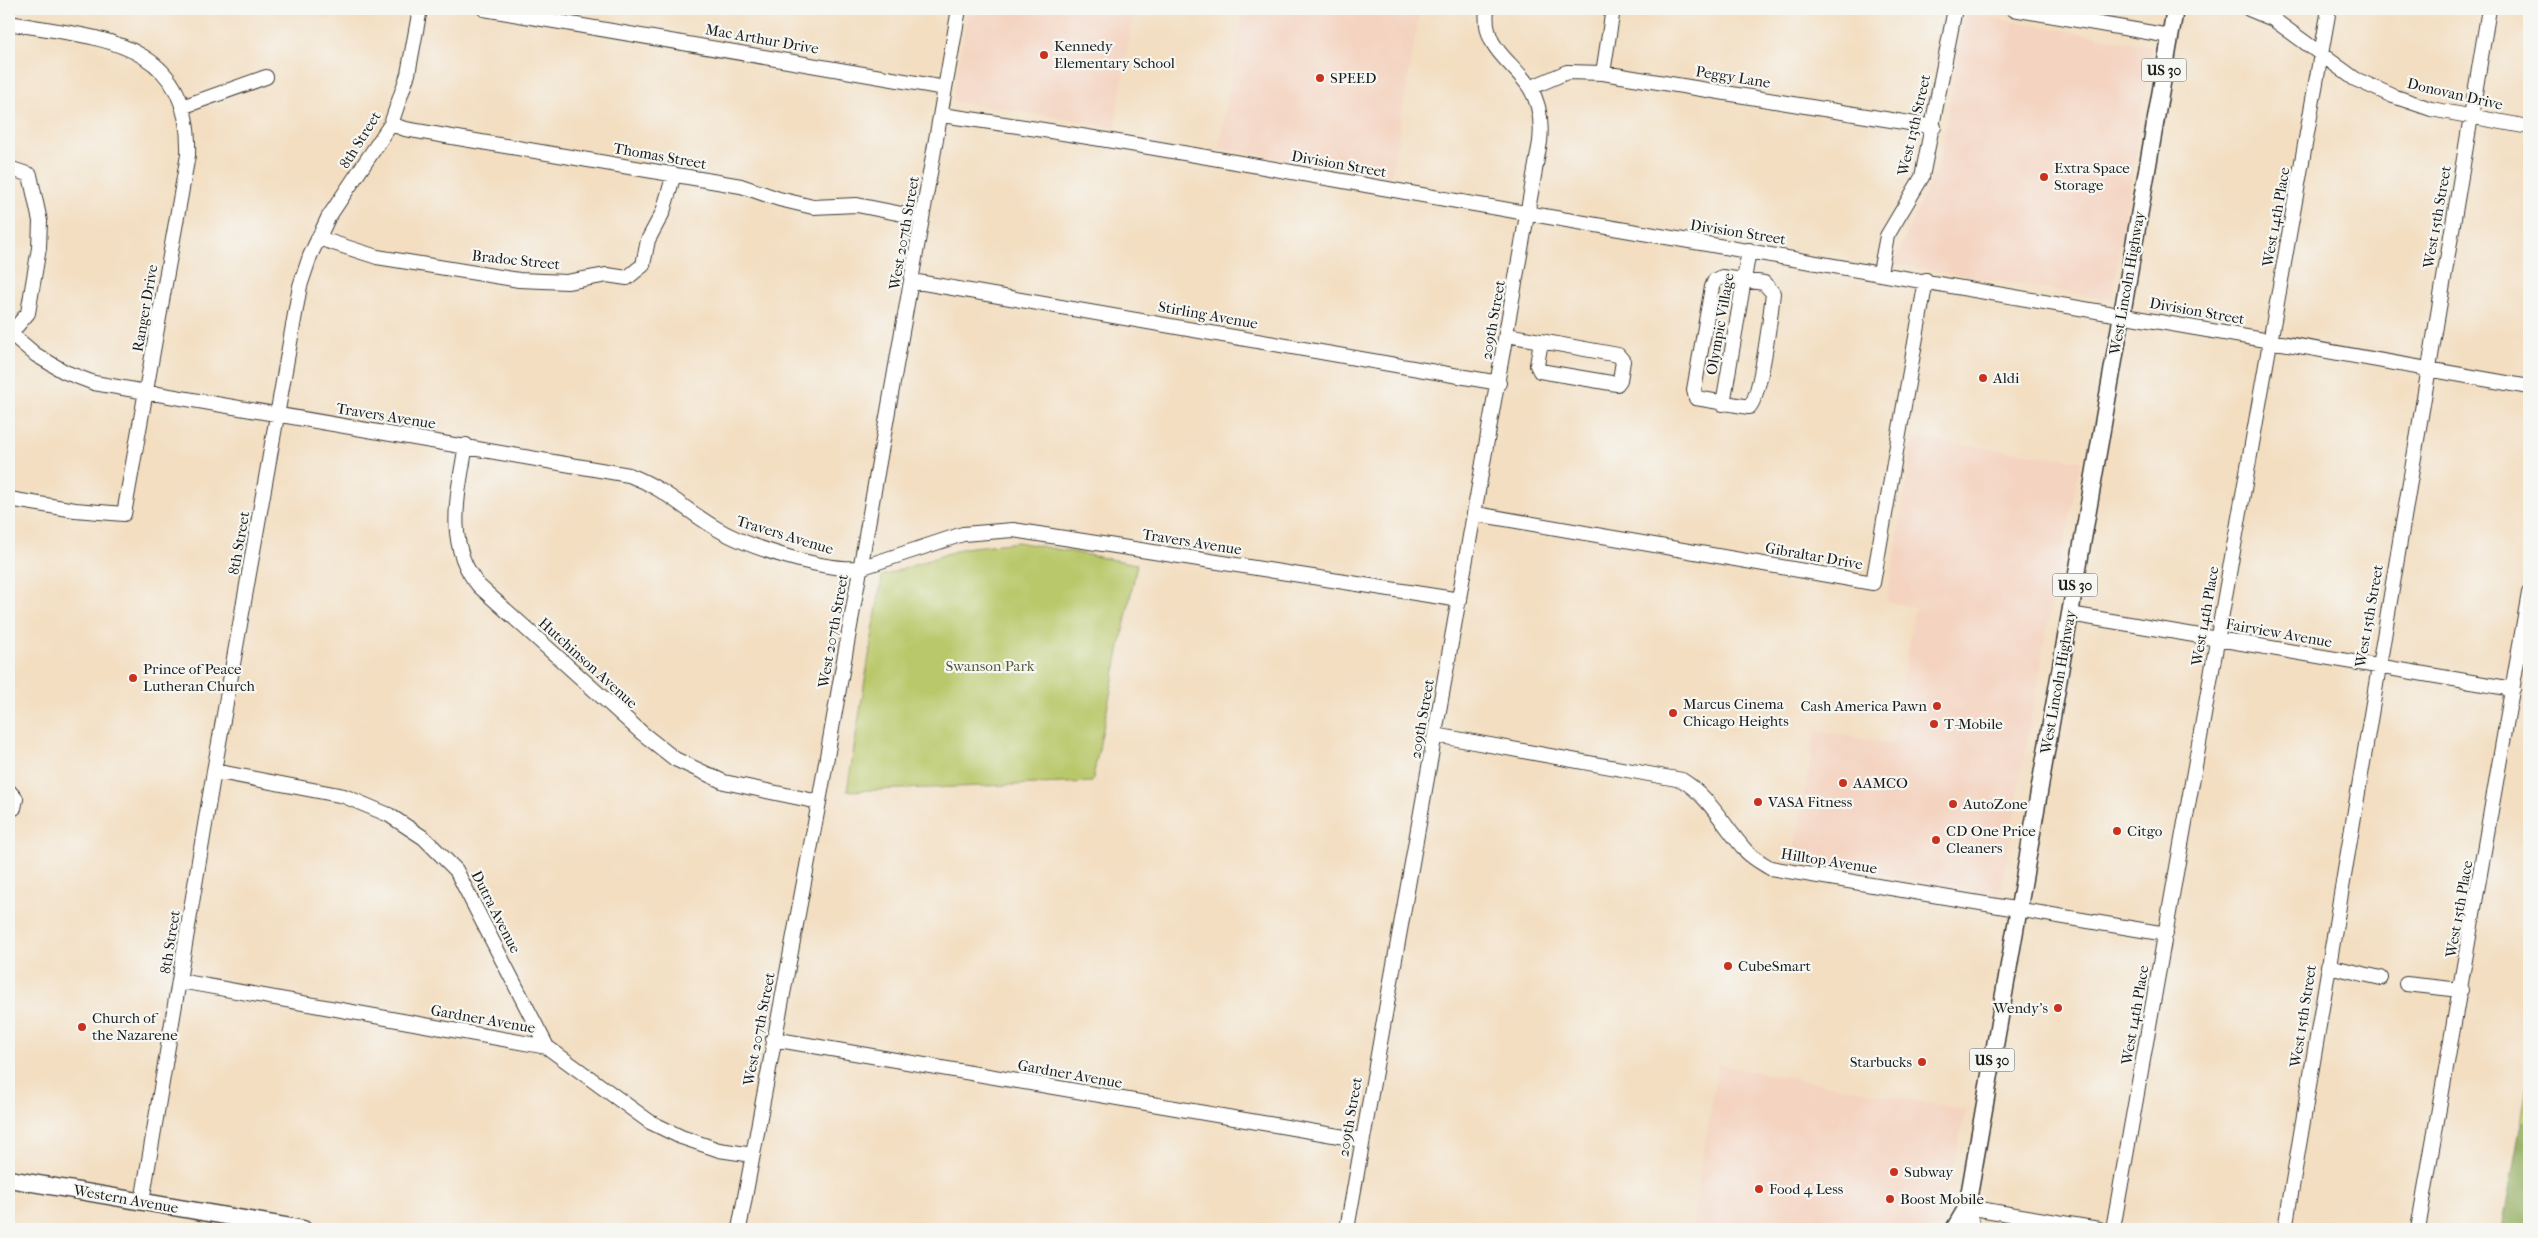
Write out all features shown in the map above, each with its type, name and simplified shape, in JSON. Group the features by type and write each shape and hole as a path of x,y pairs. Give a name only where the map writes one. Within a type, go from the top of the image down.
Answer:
{"main road":[{"name":"West Lincoln Highway","path":"1954,1229 1967,1207 2175,9"},
{"name":"Western Avenue","path":"9,1180 303,1229"},
{"name":"West Lincoln Highway","path":"1967,1207 1972,1229"}],"street":[{"name":"8th Street","path":"142,1202 214,771 300,286 318,238 328,218 391,124 407,80 420,9"},
{"name":"Mac Arthur Drive","path":"484,9 945,88"},
{"name":"West 207th Street","path":"739,1229 773,1039 819,802 959,9"},
{"path":"1487,9 1486,19 1494,48 1530,88"},
{"path":"1603,73 1614,9"},
{"name":"West 13th Street","path":"1880,272 1887,236 1922,177 1934,127 1955,9"},
{"path":"2013,9 2170,36"},
{"name":"Donovan Drive","path":"2249,9 2273,19 2355,79 2393,96 2431,108 2529,127"},
{"name":"West 14th Place","path":"2113,1229 2329,9"},
{"name":"West 15th Street","path":"2284,1229 2377,666 2489,9"},
{"name":"Ranger Drive","path":"9,23 106,40 127,47 158,67 173,87 182,107 188,139 188,155 124,514 76,510 9,498"},
{"name":"Peggy Lane","path":"1530,88 1567,72 1603,73 1934,127"},
{"path":"182,107 266,77"},
{"name":"209th Street","path":"1347,1229 1528,214 1541,128 1540,114 1530,88"},
{"name":"Division Street","path":"941,115 1044,129 1528,214 1880,272 2529,387"},
{"name":"Thomas Street","path":"391,124 405,129 741,186 779,199 813,207 857,206 922,218"},
{"path":"9,168 30,175 40,231 28,313 10,333"},
{"name":"Bradoc Street","path":"318,238 377,256 519,280 567,282 607,275 627,278 643,265 648,240 663,212 674,174"},
{"name":"Olympic Village","path":"1723,404 1749,250"},
{"path":"1722,277 1764,283 1773,293 1770,319 1754,402 1749,407 1723,404 1696,398 1694,390 1715,280 1722,277"},
{"name":"Gibraltar Drive","path":"1476,514 1873,583 1926,280"},
{"name":"Stirling Avenue","path":"912,281 1499,383"},
{"name":"Travers Avenue","path":"10,333 36,355 66,372 94,383 466,445 629,475 661,489 706,522 737,539 828,567 860,568 963,534 1013,530 1460,600"},
{"path":"1507,335 1618,354 1623,361 1620,380 1617,384 1540,371 1537,364 1541,341"},
{"name":"Hutchinson Avenue","path":"466,445 456,508 456,530 462,557 469,573 479,586 642,734 675,759 724,782 819,802"},
{"name":"West 15th Place","path":"2418,1229 2529,593"},
{"name":"Fairview Avenue","path":"2070,614 2512,689"},
{"name":"Hilltop Avenue","path":"1435,735 1682,780 1694,787 1706,800 1749,853 1770,868 2166,934"},
{"name":"Dutra Avenue","path":"214,771 344,796 390,815 424,838 456,870 547,1047"},
{"path":"9,791 16,799 14,808 9,810"},
{"path":"2328,966 2381,978"},
{"name":"Gardner Avenue","path":"180,981 547,1047 650,1122 681,1137 719,1150 753,1155"},
{"path":"2406,984 2461,990"},
{"name":"Gardner Avenue","path":"773,1039 1362,1140"},
{"path":"1967,1207 2099,1229"}],"shaded area":[{"path":"275,9 331,9 330,19"},
{"name":"Kennedy Elementary School","path":"968,9 1134,9 1115,127 953,101"},
{"name":"SPEED","path":"1243,9 1420,9 1391,177 1219,148"},
{"path":"1966,13 2152,46 2112,300 1893,264 1939,162"},
{"path":"1914,438 2081,461 2046,634 2000,895 1793,859 1816,731 1892,744 1915,608 1887,601"},
{"path":"1718,1065 1966,1110 1939,1229 1691,1229"}],"green space":[{"name":"Swanson Park","path":"1018,542 1137,564 1092,782 847,791 882,576 964,548"},
{"path":"2529,1072 2529,1124 2521,1123"},
{"path":"2521,1123 2529,1124 2529,1229 2502,1229"}],"place":[{"name":"Kennedy Elementary School","path":"1044,55"},
{"name":"SPEED","path":"1320,78"},
{"name":"Extra Space Storage","path":"2044,177"},
{"name":"Aldi","path":"1983,378"},
{"name":"Prince of Peace Lutheran Church","path":"133,678"},
{"name":"Cash America Pawn","path":"1937,706"},
{"name":"Marcus Cinema Chicago Heights","path":"1673,713"},
{"name":"T-Mobile","path":"1934,724"},
{"name":"AAMCO","path":"1843,783"},
{"name":"VASA Fitness","path":"1758,802"},
{"name":"AutoZone","path":"1953,804"},
{"name":"Citgo","path":"2117,831"},
{"name":"CD One Price Cleaners","path":"1936,840"},
{"name":"CubeSmart","path":"1728,966"},
{"name":"Wendy's","path":"2058,1008"},
{"name":"Church of the Nazarene","path":"82,1027"},
{"name":"Starbucks","path":"1922,1062"},
{"name":"Subway","path":"1894,1172"},
{"name":"Food 4 Less","path":"1759,1189"},
{"name":"Boost Mobile","path":"1890,1199"}]}
